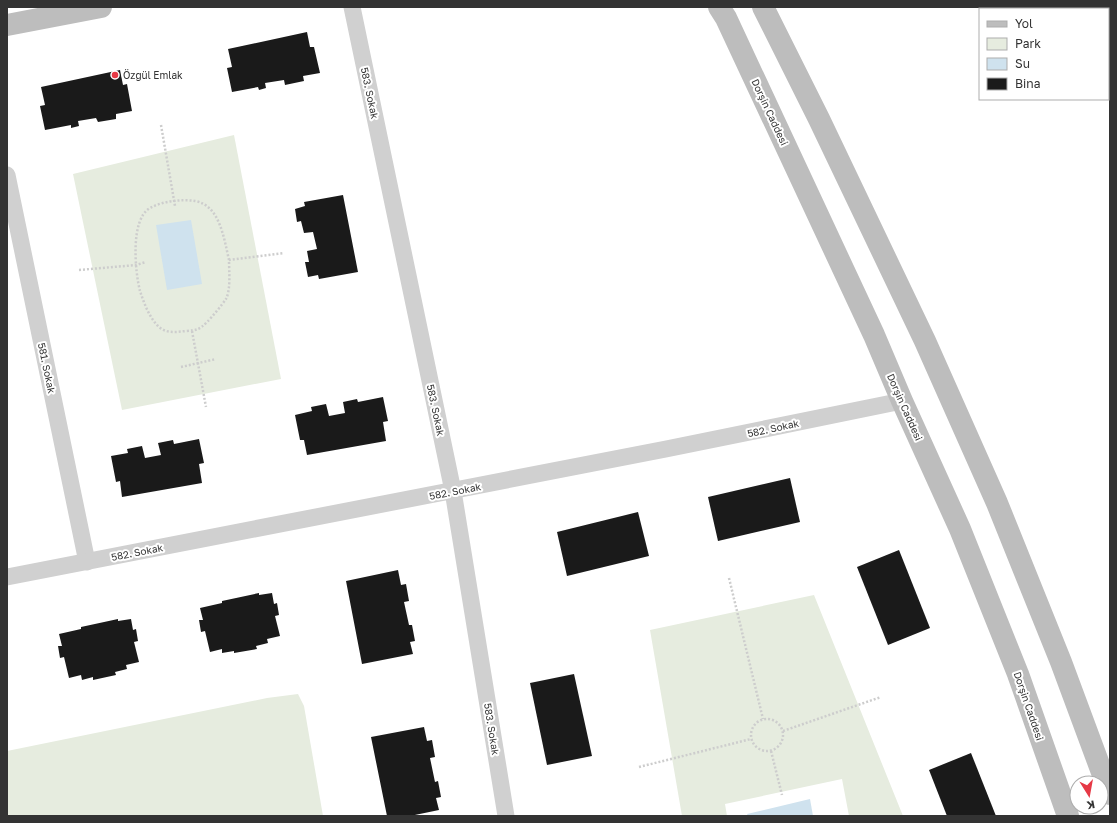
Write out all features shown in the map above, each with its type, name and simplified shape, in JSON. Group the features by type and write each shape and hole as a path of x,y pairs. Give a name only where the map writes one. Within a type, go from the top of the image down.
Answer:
{"main road":[{"path":"7,25 101,7"},
{"name":"Dorşin Caddesi","path":"719,7 726,18 874,335 960,529 1018,674 1068,816"},
{"path":"763,7 819,119 925,341 998,503 1061,662 1110,794"}],"street":[{"name":"583. Sokak","path":"352,7 453,491 506,816"},
{"name":"581. Sokak","path":"7,175 87,562"},
{"name":"582. Sokak","path":"7,577 666,450 902,401"}],"path":[{"path":"161,125 174,206"},
{"path":"190,200 202,202 212,211 222,229 229,260 229,279 226,298 213,316 200,329 169,333 158,326 148,312 140,290 136,265 136,242 138,226 150,208 173,201 190,200"},
{"path":"229,260 284,253"},
{"path":"79,270 136,265 146,262"},
{"path":"192,330 206,407"},
{"path":"181,367 216,359"},
{"path":"728,578 763,719"},
{"path":"783,731 881,697"},
{"path":"769,718 774,720 779,723 783,731 783,739 781,744 776,749 771,751 756,748 751,739 751,729 758,721 763,719 769,718"},
{"path":"639,767 751,739"},
{"path":"771,751 782,795"}],"green space":[{"path":"234,135 281,379 122,410 73,174"},
{"path":"814,595 903,816 849,816 842,779 725,804 727,816 682,816 650,630"},
{"path":"298,694 304,706 323,816 7,816 7,751 267,698"}],"water":[{"path":"191,220 202,284 167,290 156,225"},
{"path":"810,799 813,816 748,816 747,814"}],"building":[{"path":"307,32 310,47 314,47 320,73 303,76 304,81 285,85 284,80 265,83 266,88 259,90 258,87 232,92 227,68 232,67 228,49"},
{"path":"120,70 123,85 127,84 132,111 116,114 116,119 98,122 96,118 78,121 79,126 71,128 71,125 45,130 40,106 45,105 41,87"},
{"path":"343,195 358,272 319,279 318,275 308,277 305,262 309,262 307,251 317,249 313,232 304,233 301,221 297,222 295,209 305,206 304,202"},
{"path":"383,397 388,421 383,422 386,441 307,455 304,440 300,440 295,415 312,411 311,407 326,404 329,416 345,413 343,402 357,399 358,402"},
{"path":"199,439 204,463 199,464 202,483 122,497 120,481 116,482 111,456 128,453 127,449 142,446 145,458 161,455 158,443 173,440 174,444"},
{"path":"790,478 800,522 718,541 708,497"},
{"path":"638,512 649,556 567,576 557,532"},
{"path":"899,550 930,628 888,645 857,567"},
{"path":"398,570 401,585 406,584 409,601 404,602 409,625 412,625 415,641 410,642 413,654 362,664 346,581"},
{"path":"259,593 259,595 272,593 274,604 277,603 279,615 275,616 280,636 267,639 268,643 256,646 257,649 234,653 234,651 222,653 222,649 210,652 205,631 201,632 199,620 203,620 200,608 222,603 222,601"},
{"path":"118,619 118,621 131,619 133,630 136,629 138,641 134,642 139,662 126,665 127,669 115,672 116,675 93,680 93,677 82,680 81,675 69,678 64,657 60,658 58,646 62,646 59,634 81,629 81,627"},
{"path":"574,674 592,756 547,765 530,683"},
{"path":"424,727 427,741 432,740 435,757 430,758 435,782 438,781 441,797 436,798 439,810 410,816 387,816 371,737"},
{"path":"971,753 996,816 947,816 929,770"}],"place":[{"name":"Özgül Emlak","path":"115,75"}]}
